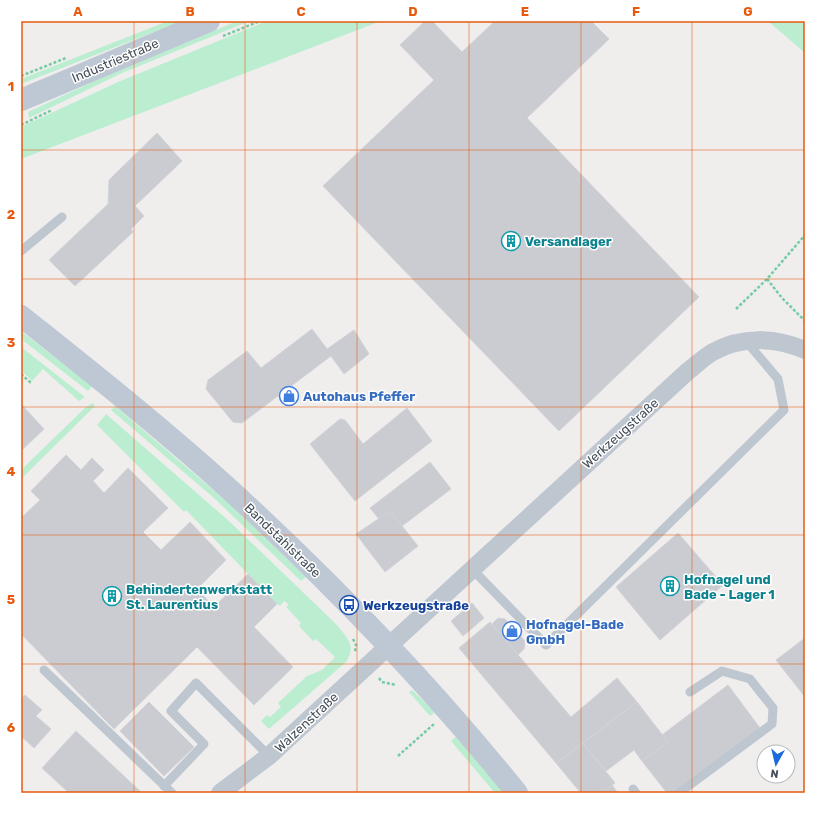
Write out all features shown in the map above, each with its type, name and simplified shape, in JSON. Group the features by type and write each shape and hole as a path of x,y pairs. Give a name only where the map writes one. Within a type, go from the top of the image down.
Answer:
{"street":[{"name":"Industriestraße","path":"21,100 209,21"},
{"name":"Bandstahlstraße","path":"21,316 149,419 228,488 316,571 388,646 441,718 516,793"},
{"name":"Werkzeugstraße","path":"388,646 688,371 712,352 746,340 771,340 792,344 805,350"},
{"name":"Walzenstraße","path":"220,793 269,756 388,646"}],"lane":[{"path":"21,251 62,217"},
{"path":"472,569 546,645 784,410 778,379 746,340"},
{"path":"44,670 172,793"},
{"path":"679,793 772,724 773,708 750,679 722,671 690,692"},
{"path":"164,786 204,744 171,711 196,684 269,756"}],"path":[{"path":"736,310 767,279 805,235"},
{"path":"767,279 782,298 805,321"},
{"path":"21,374 31,383"},
{"path":"351,634 356,644 355,654 382,682 398,685"},
{"path":"429,720 441,718"},
{"path":"438,731 441,718"},
{"path":"398,756 441,718"}],"green space":[{"path":"168,21 182,21 21,84 21,79"},
{"path":"237,21 250,21 122,73 29,118 28,112 101,78"},
{"path":"267,21 381,21 21,159 21,127 118,82"},
{"path":"768,21 805,21 805,53"},
{"path":"21,331 92,386 88,391 21,339"},
{"path":"21,347 85,397 79,401 43,369 32,381 21,370"},
{"path":"93,403 95,406 21,479 21,470 86,407"},
{"path":"115,406 233,507 306,577 301,581 214,498 111,410"},
{"path":"106,414 229,521 337,625 347,638 351,651 346,662 269,729 261,721 267,715 270,717 281,707 278,703 307,676 322,670 335,657 316,639 313,641 299,626 301,623 286,607 289,605 284,601 280,606 277,604 186,510 184,512 97,425"},
{"path":"412,690 435,712 430,716 409,692"},
{"path":"456,737 504,793 495,793 451,741"}],"building":[{"name":"Versandlager","path":"425,21 432,21 462,52 495,21 591,21 609,39 527,118 699,297 559,431 323,186 434,80 400,45"},
{"path":"157,133 182,161 135,206 144,216 131,229 133,232 75,286 49,260 108,204 109,180"},
{"path":"312,329 327,349 354,330 369,354 344,374 331,356 242,423 233,422 206,389 208,380 247,351 261,368"},
{"path":"21,404 44,429 21,451"},
{"path":"407,408 432,441 355,501 310,444 340,419 345,420 363,444"},
{"name":"Behindertenwerkstatt St. Laurentius","path":"66,455 81,470 92,458 104,470 93,481 104,493 128,468 168,508 143,532 161,550 190,522 226,560 197,589 214,607 248,574 277,604 254,627 293,667 254,705 197,647 114,729 21,634 21,518 40,500 31,491"},
{"path":"430,462 451,489 402,526 390,511 379,519 370,508"},
{"path":"390,511 418,546 385,572 356,534"},
{"name":"Hofnagel und Bade - Lager 1","path":"678,533 723,585 660,640 616,587"},
{"path":"472,603 484,618 463,636 451,621"},
{"path":"498,618 505,619 525,641 524,649 518,655 492,624"},
{"path":"490,622 571,717 617,678 637,702 556,763 459,648"},
{"path":"805,638 805,697 776,660"},
{"path":"728,685 760,728 676,793 667,793 642,761 668,742 662,735"},
{"path":"25,695 42,710 36,716 51,729 34,748 21,736 21,699"},
{"path":"149,702 194,747 164,776 120,731"},
{"path":"637,702 668,742 642,761 634,750 606,771 583,743"},
{"path":"76,731 141,792 69,793 42,768"},
{"path":"583,743 615,783 601,793 580,792 556,763"},
{"path":"612,785 618,793 601,793"}],"place":[{"name":"Versandlager","path":"511,241"},
{"name":"Autohaus Pfeffer","path":"289,396"},
{"name":"Hofnagel und Bade - Lager 1","path":"670,586"},
{"name":"Behindertenwerkstatt St. Laurentius","path":"112,596"},
{"name":"Werkzeugstraße","path":"349,605"},
{"name":"Hofnagel-Bade GmbH","path":"512,631"}]}
